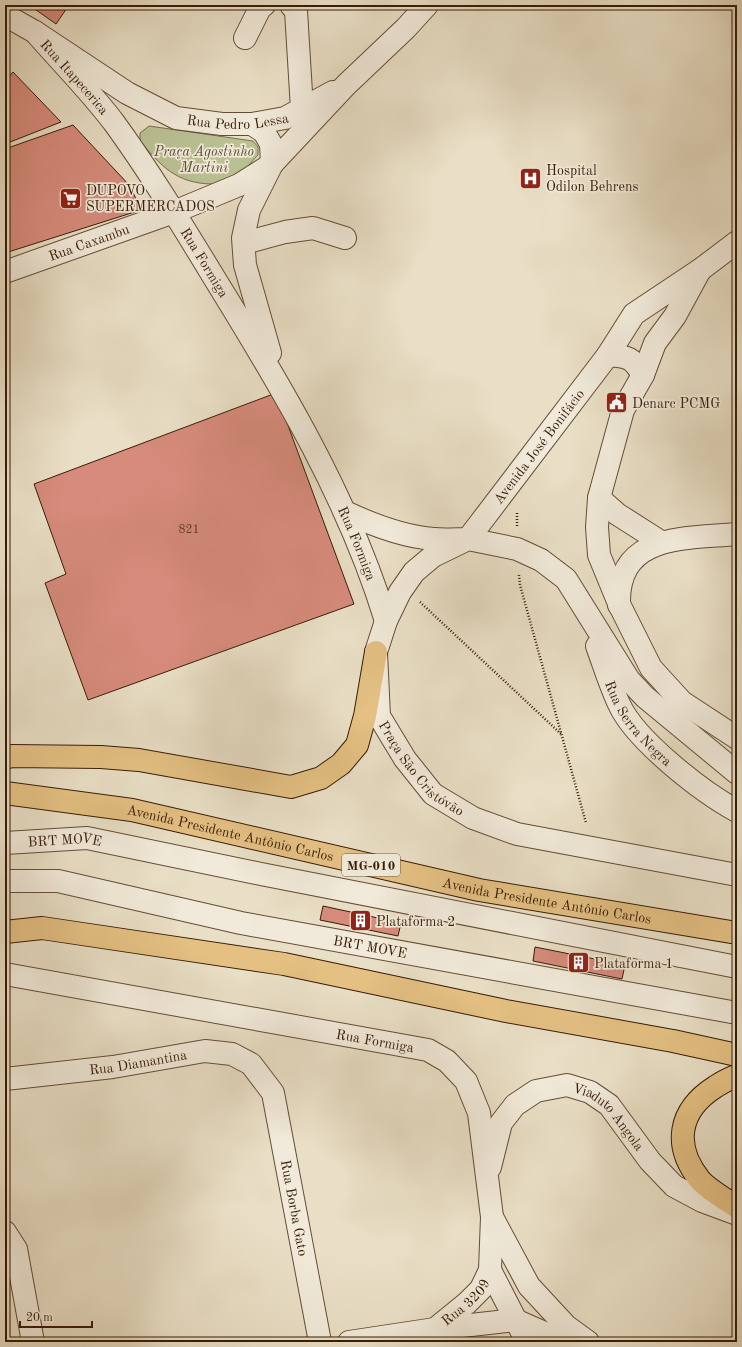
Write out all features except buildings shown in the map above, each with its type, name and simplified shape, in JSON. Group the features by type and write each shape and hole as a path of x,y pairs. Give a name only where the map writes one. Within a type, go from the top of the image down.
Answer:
{"highway":[{"path":"5,758 12,756 100,757 139,760 291,787 321,778 341,764 357,744 365,716 376,652"},
{"name":"Avenida Presidente Antônio Carlos","path":"5,793 132,810 479,890 737,933"},
{"path":"5,932 42,928 284,964 506,1010 673,1041 737,1055"},
{"path":"737,1076 730,1078 707,1092 693,1104 683,1124 684,1147 700,1180 737,1207"}],"street":[{"path":"245,38 260,8 264,5"},
{"path":"290,5 296,12 302,109"},
{"name":"Rua Pedro Lessa","path":"174,212 239,185 272,164 346,85 427,5"},
{"name":"Rua Itapecerica","path":"5,15 35,32 127,93"},
{"name":"Rua Itapecerica","path":"35,32 114,123"},
{"name":"Rua Pedro Lessa","path":"127,93 176,118 222,124 252,124 285,118 346,85"},
{"path":"114,123 117,105 124,93 127,93"},
{"name":"Rua Formiga","path":"114,123 174,212 279,383 345,512 372,575 386,621"},
{"path":"252,124 264,132 271,144 272,164"},
{"name":"Rua Formiga","path":"272,164 249,210 244,244 245,265 251,290 279,383"},
{"name":"Rua Caxambu","path":"5,272 174,212"},
{"path":"244,244 285,232 313,228 345,238"},
{"name":"Avenida José Bonifácio","path":"468,539 608,355 634,314 700,270 737,242"},
{"name":"Avenida José Bonifácio","path":"620,606 599,555 599,498 623,410 643,375 655,342 675,316 700,270"},
{"path":"608,355 622,356 634,361 643,375"},
{"path":"599,498 617,514 661,542"},
{"path":"345,512 369,523 414,536 435,540 468,539 517,549 541,560 566,579 629,680 645,697 737,774"},
{"path":"629,680 619,588 626,569 641,552 661,542 737,534"},
{"name":"Praça São Cristóvão","path":"468,539 433,556 414,572 400,592 386,621 376,652 379,716 405,760 433,794 473,818 517,834 737,875"},
{"name":"Rua Serra Negra","path":"581,604 619,704 631,724 652,746 704,789 737,811"},
{"path":"620,606 651,668 664,683 682,702 737,738"},
{"name":"BRT MOVE","path":"5,843 87,838 261,874 737,967"},
{"name":"BRT MOVE","path":"5,881 58,881 241,923 737,1013"},
{"name":"Rua Formiga","path":"5,974 428,1050 447,1061 466,1081 479,1113 492,1217 490,1270 526,1342"},
{"name":"Rua Diamantina","path":"5,1078 113,1067 205,1051 232,1054 251,1064 262,1076"},
{"name":"Rua Borba Gato","path":"262,1076 273,1094 320,1342"},
{"name":"Viaduto Angola","path":"487,1179 501,1123 515,1105 536,1091 567,1085 590,1092 609,1105 650,1161 674,1186 702,1201 737,1214"},
{"path":"492,1217 529,1286 553,1314 566,1326 588,1342"},
{"path":"5,1232 16,1250 33,1342"},
{"name":"Rua 3209","path":"435,1329 467,1303 481,1289 490,1270"},
{"path":"515,1320 565,1342"},
{"name":"Rua 3209","path":"349,1342 435,1329 515,1320"}],"path":[{"path":"492,509 517,510 517,549 520,585 587,826"},
{"path":"414,572 419,602 562,735"}],"green space":[{"name":"Praça Agostinho Martini","path":"149,126 253,141 258,147 258,155 239,176 226,184 199,183 179,177 170,172 140,141 140,133"}],"place":[{"name":"Hospital Odilon Behrens","path":"530,178"},
{"name":"DUPOVO SUPERMERCADOS","path":"70,198"},
{"name":"Denarc PCMG","path":"617,403"},
{"name":"Plataforma 2","path":"361,921"},
{"name":"Plataforma 1","path":"579,963"}]}
